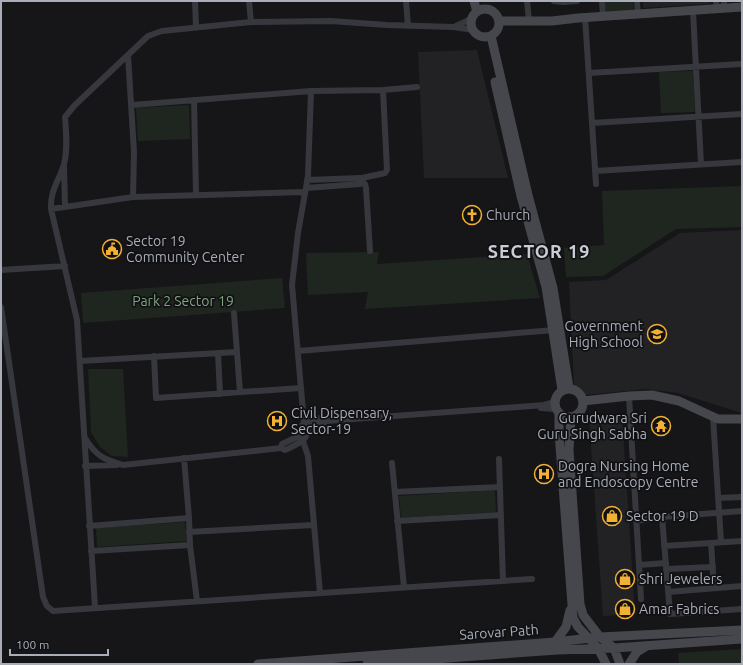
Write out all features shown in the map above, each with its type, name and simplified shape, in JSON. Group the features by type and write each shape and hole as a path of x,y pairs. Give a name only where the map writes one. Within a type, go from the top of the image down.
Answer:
{"street":[{"path":"195,1 196,27"},
{"path":"249,1 250,22"},
{"path":"406,1 408,26"},
{"path":"474,1 474,16"},
{"path":"527,1 529,21"},
{"path":"554,1 577,1"},
{"path":"602,1 603,16"},
{"path":"637,1 638,14"},
{"path":"485,5 498,16 500,22 499,27 496,32 489,36 476,34 471,24 474,16 485,5"},
{"path":"500,22 552,21 585,17 693,11 720,5 742,7"},
{"path":"693,11 701,164"},
{"path":"454,27 474,16"},
{"path":"585,17 596,184"},
{"path":"65,206 64,164 67,148 65,117 75,105 148,36 162,31 250,22 331,21 408,26 454,27 473,30"},
{"path":"489,36 494,75 520,190 556,330 566,389"},
{"path":"128,55 134,152 133,197"},
{"path":"589,73 742,64"},
{"path":"132,105 311,91 383,90 416,87"},
{"path":"307,180 362,180 385,173 387,170 383,90"},
{"path":"86,466 123,465 281,448 285,450 306,434 292,285 298,233 307,180 311,91"},
{"path":"194,100 196,194"},
{"path":"592,123 742,114"},
{"path":"595,171 742,162"},
{"path":"64,164 53,189 51,209 77,320 95,608"},
{"path":"51,209 133,197 305,190 360,184 362,180"},
{"path":"362,180 366,188 370,251"},
{"path":"1,270 65,266"},
{"path":"1,307 43,597 47,606 54,611 532,579"},
{"path":"234,313 240,392"},
{"path":"298,351 556,330"},
{"path":"80,361 237,352"},
{"path":"218,353 220,394"},
{"path":"154,356 156,398 301,388"},
{"path":"305,422 310,424 323,424 326,420 544,405 551,403 558,394 566,389 579,392 583,401 580,412 571,417 563,416 558,411 532,406"},
{"path":"583,401 652,395 679,401 718,419 742,419"},
{"path":"629,396 641,599"},
{"path":"555,399 558,411 559,433 565,451"},
{"path":"571,417 565,451 574,575 583,615 600,637 614,648 620,664"},
{"path":"713,417 721,542"},
{"path":"84,437 91,449 99,455 123,465"},
{"path":"301,438 308,456 320,593"},
{"path":"184,458 190,544 197,601"},
{"path":"499,459 503,581"},
{"path":"392,463 404,587"},
{"path":"395,492 500,487"},
{"path":"718,498 742,497"},
{"path":"636,521 662,517 742,511"},
{"path":"398,521 501,515"},
{"path":"662,517 670,614 742,608"},
{"path":"89,526 189,518"},
{"path":"189,532 313,525"},
{"path":"664,546 742,541"},
{"path":"711,543 714,588"},
{"path":"91,551 190,544"},
{"path":"639,565 713,567"},
{"path":"555,642 566,628 571,604 574,575"},
{"path":"668,592 742,586"},
{"path":"571,604 573,618 578,627 598,648 606,664"},
{"name":"Sarovar Path","path":"258,664 555,642 600,637 742,630"},
{"name":"Sarovar Path","path":"367,664 557,650 614,648 742,639"},
{"path":"629,664 637,652 648,645"}],"shaded area":[{"path":"643,1 709,1 709,4 643,8"},
{"path":"477,50 508,178 424,178 418,52"},
{"name":"Government High School","path":"742,230 742,413 678,393 646,389 585,395 574,387 569,282 606,280 680,233"},
{"name":"Sector 19 D","path":"622,415 635,614 603,616 589,417"}],"green space":[{"path":"605,1 633,1 634,11 606,13"},
{"path":"693,71 695,112 661,113 659,72"},
{"path":"189,105 190,139 138,141 136,108"},
{"path":"742,186 742,227 676,229 603,276 566,277 564,248 604,245 602,191"},
{"path":"379,252 377,264 527,254 540,298 365,309 368,292 308,295 306,253"},
{"name":"Park 2 Sector 19","path":"282,278 285,308 83,323 81,293"},
{"path":"88,369 123,369 128,457 112,456 100,447 91,432"},
{"path":"495,490 496,512 401,518 399,496"},
{"path":"185,522 187,541 97,547 96,528"},
{"path":"742,649 742,664 679,664 678,653"}],"place":[{"name":"Church","path":"472,215"},
{"name":"Sector 19 Community Center","path":"112,249"},
{"name":"Government High School","path":"657,334"},
{"name":"Civil Dispensary, Sector-19","path":"277,421"},
{"name":"Gurudwara Sri Guru Singh Sabha","path":"661,426"},
{"name":"Dogra Nursing Home and Endoscopy Centre","path":"544,474"},
{"name":"Sector 19 D","path":"612,516"},
{"name":"Shri Jewelers","path":"625,579"},
{"name":"Amar Fabrics","path":"625,609"}],"district":[{"name":"SECTOR 19","path":"539,252"}]}
